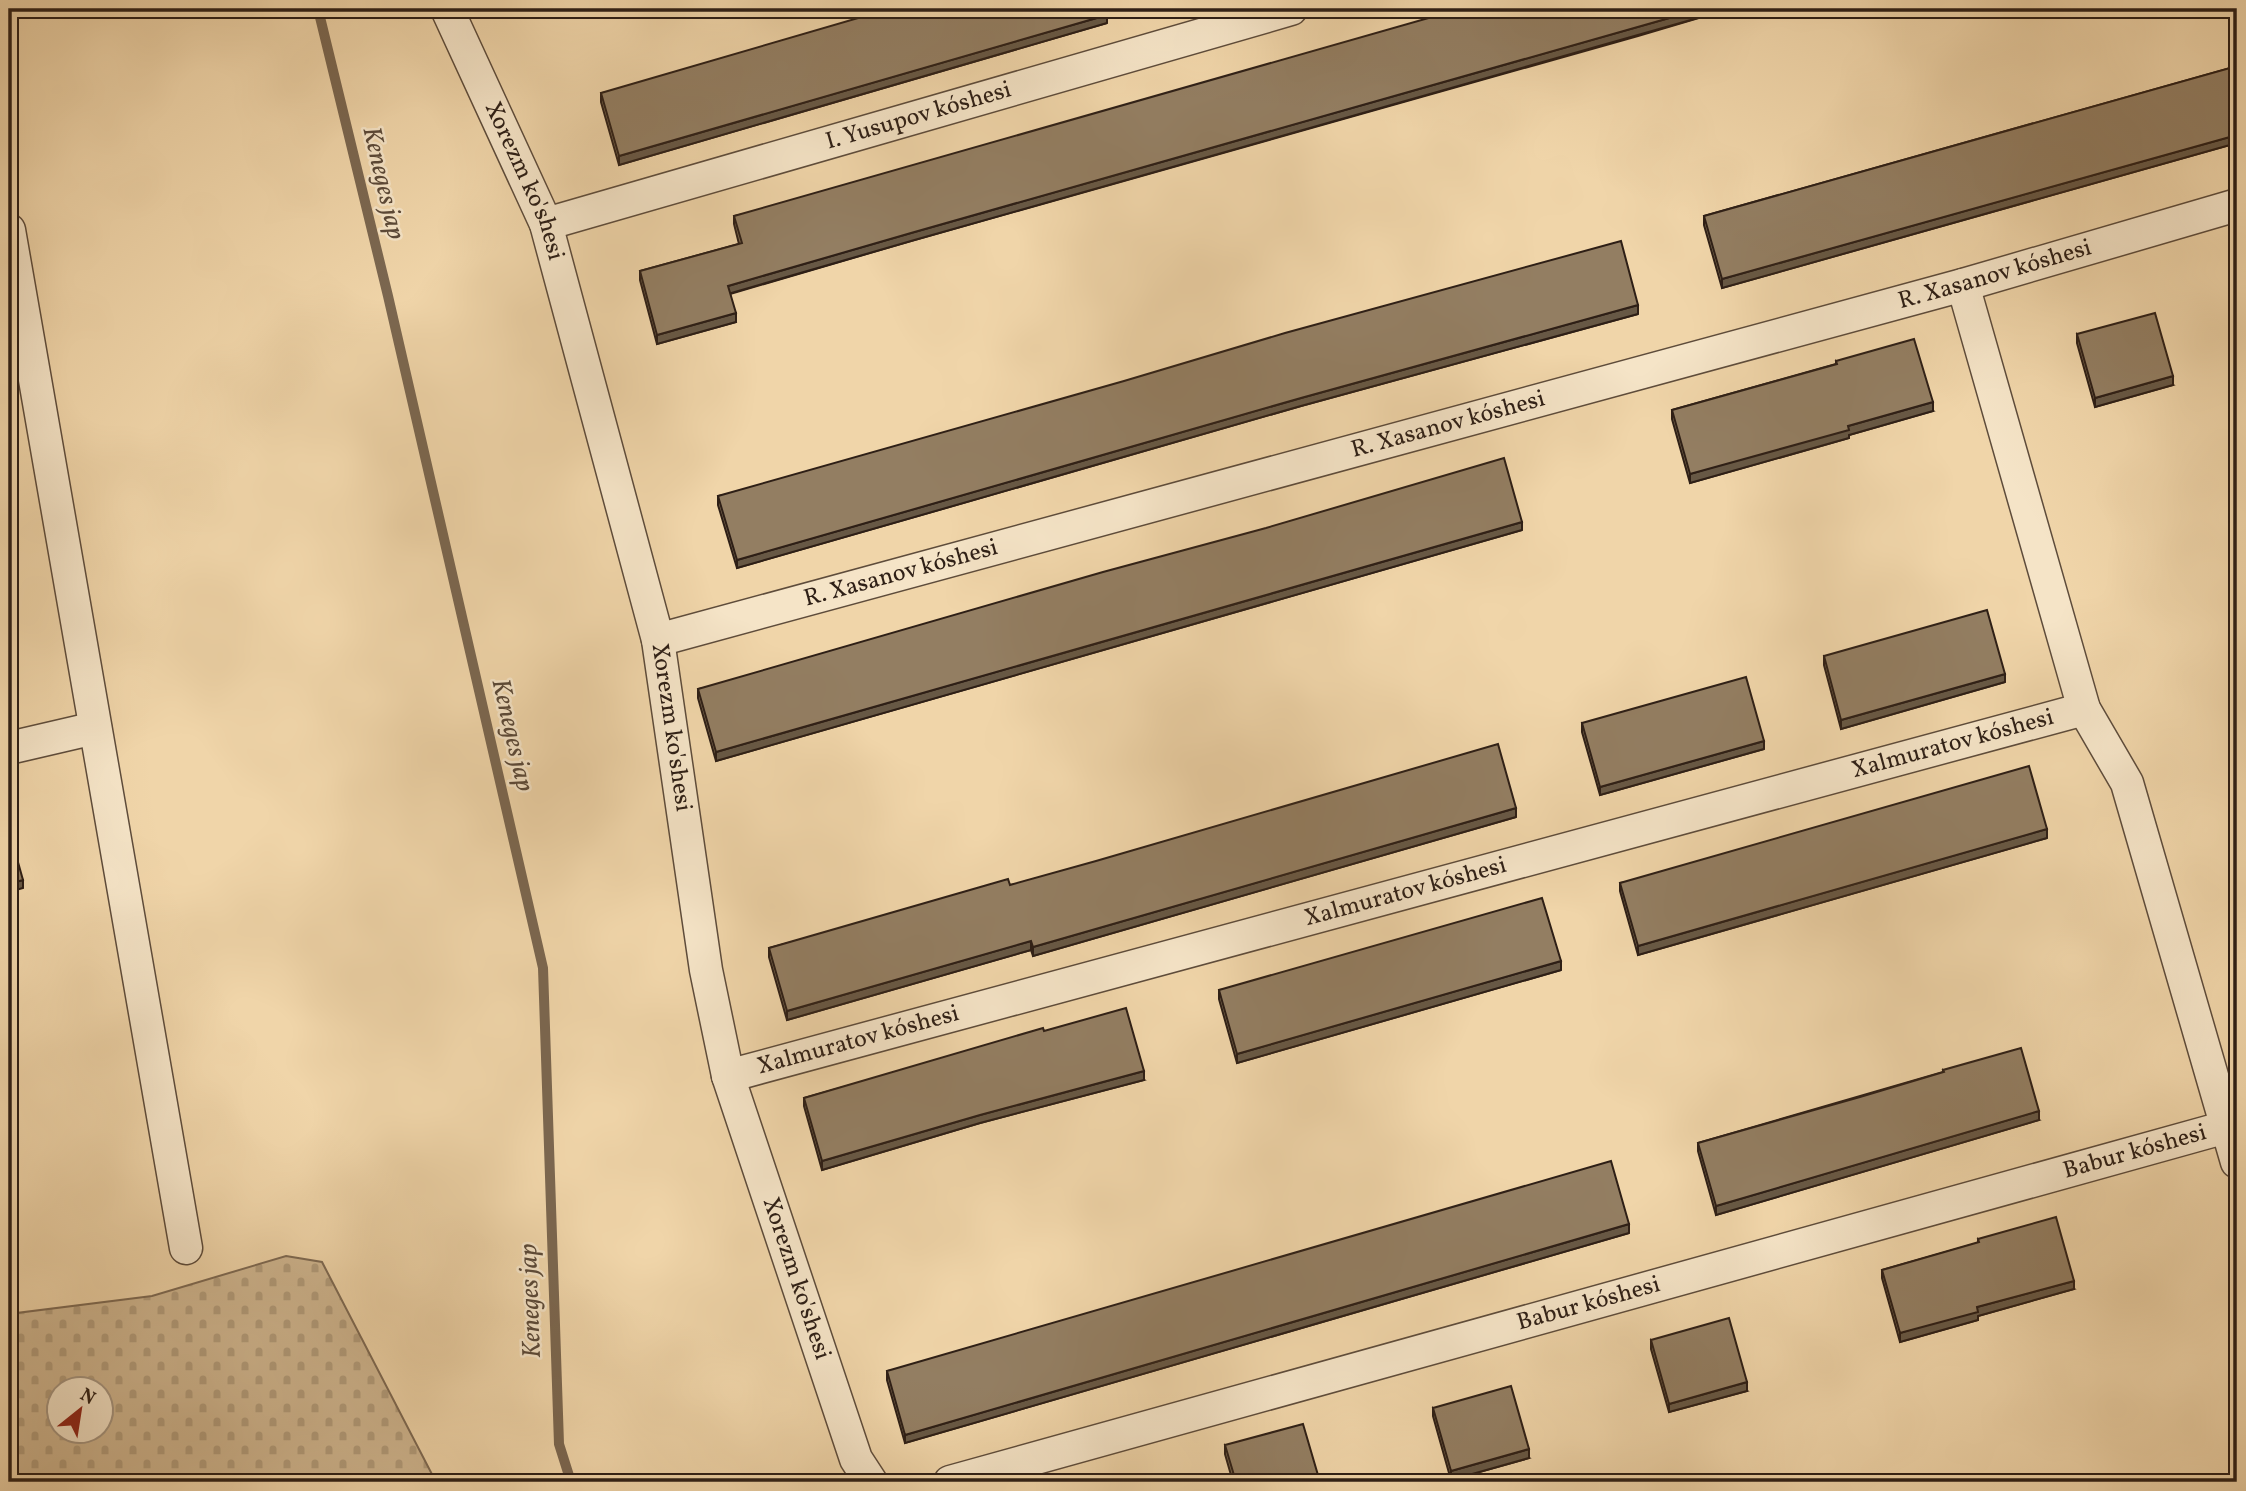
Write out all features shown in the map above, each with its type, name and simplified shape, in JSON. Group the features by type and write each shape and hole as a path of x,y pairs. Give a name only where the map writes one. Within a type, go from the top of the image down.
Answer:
{"street":[{"name":"Xorezm ko'shesi","path":"447,9 546,224 658,640 706,970 728,1076 864,1471"},
{"name":"I. Yusupov kóshesi","path":"546,224 1291,9"},
{"name":"R. Xasanov kóshesi","path":"658,640 1963,285 2237,205"},
{"path":"9,230 186,1248"},
{"path":"1963,285 2084,709 2127,783 2233,1125 2237,1162"},
{"name":"Xalmuratov kóshesi","path":"728,1076 2084,709"},
{"path":"9,748 95,728"},
{"name":"Babur kóshesi","path":"950,1482 2233,1125"}],"green space":[{"path":"286,1256 322,1262 436,1482 9,1482 9,1314 152,1296"}],"building":[{"path":"889,9 1105,9 1107,15 619,156 601,93"},
{"path":"1460,9 1701,9 728,286 736,313 657,335 640,271 742,243 734,216"},
{"path":"2237,66 2237,135 1722,279 1704,216"},
{"path":"1621,241 1638,305 1301,398 737,560 718,496 1285,333"},
{"path":"2155,313 2173,376 2095,398 2077,334"},
{"path":"1914,339 1933,402 1848,426 1849,430 1690,474 1672,410 1837,364 1836,361"},
{"path":"1504,458 1522,522 716,752 698,689"},
{"path":"1987,610 2005,674 1841,720 1824,656"},
{"path":"1746,677 1764,741 1600,787 1582,723"},
{"path":"1498,744 1516,808 1033,947 1031,941 787,1011 769,948 1008,879 1010,885 1096,861"},
{"path":"2029,766 2047,829 1638,946 1620,883"},
{"path":"9,830 23,880 9,884"},
{"path":"1542,898 1561,961 1237,1054 1219,990"},
{"path":"1126,1008 1144,1071 822,1161 804,1098 1043,1028 1044,1031"},
{"path":"2021,1048 2039,1111 1716,1206 1698,1143"},
{"path":"1611,1161 1629,1224 905,1435 887,1371"},
{"path":"2056,1217 2074,1281 1977,1307 1978,1312 1900,1333 1882,1270"},
{"path":"1729,1318 1747,1382 1669,1404 1651,1340"},
{"path":"1511,1386 1529,1449 1451,1471 1433,1408"},
{"path":"1303,1424 1320,1482 1236,1482 1225,1445"}],"waterway":[{"name":"Keneges jap","path":"318,9 388,296 543,968 559,1444 571,1482"}]}
